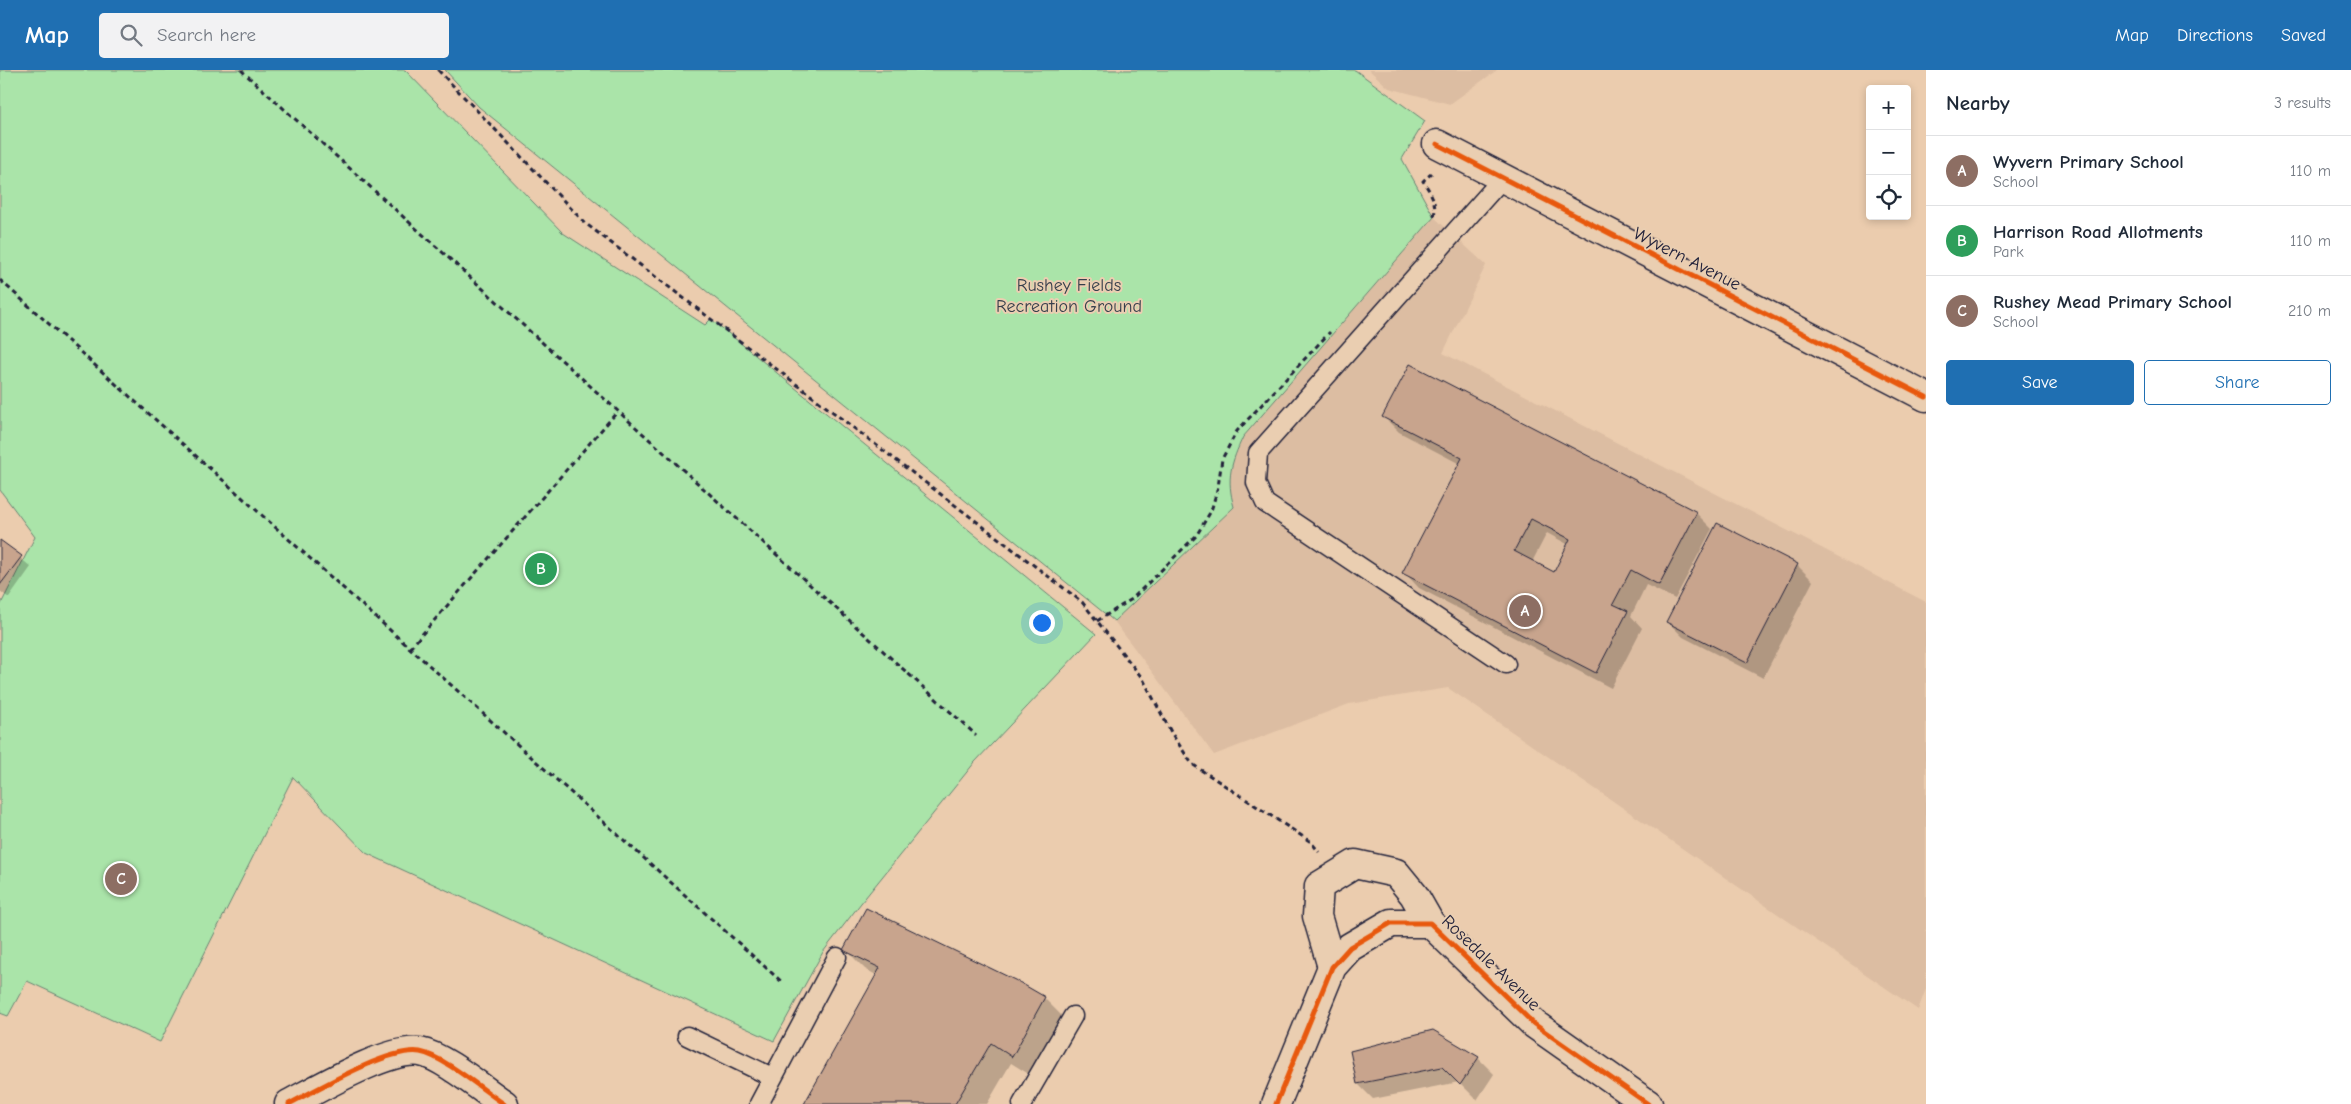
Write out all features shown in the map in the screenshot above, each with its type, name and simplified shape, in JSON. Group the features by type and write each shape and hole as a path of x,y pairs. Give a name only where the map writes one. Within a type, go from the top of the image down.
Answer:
{"street":[{"name":"Wyvern Avenue","path":"1437,144 1926,397"},
{"name":"Rosedale Avenue","path":"1332,967 1317,916 1320,886 1355,864 1396,873 1414,896 1430,923 1534,1024 1648,1104"},
{"name":"Rosedale Avenue","path":"1276,1104 1332,967 1350,946 1391,923 1430,923"},
{"path":"289,1104 378,1060 400,1052 420,1052 439,1060 504,1104"}],"lane":[{"path":"1502,179 1258,454 1256,483 1265,503 1506,664"},
{"path":"759,1104 838,957"},
{"path":"1022,1104 1073,1016"},
{"path":"687,1036 772,1077"}],"path":[{"path":"241,70 976,735"},
{"path":"438,70 585,223 1082,602 1144,679 1172,734 1192,764 1312,842 1336,876"},
{"path":"0,280 783,983"},
{"path":"410,648 618,411"}],"shaded area":[{"path":"1369,70 1497,70 1450,104 1389,88"},
{"path":"1434,217 1486,265 1443,353 1926,602 1926,989 1918,1010 1448,688 1349,704 1214,755 1114,621 1234,507 1229,488 1232,461 1243,437"}],"green space":[{"path":"0,70 405,70 563,233 705,325 711,319 1096,634 975,762 861,903 823,952 774,1041 366,853 293,777 160,1042 27,981 8,1016 0,1013 0,606 35,537 0,490"},
{"name":"Rushey Fields Recreation Ground","path":"445,70 1355,70 1425,121 1402,159 1434,217 1243,437 1235,455 1231,471 1230,487 1234,507 1114,621 479,107"}],"building":[{"path":"1410,364 1697,512 1659,585 1631,570 1613,604 1628,611 1596,673 1402,573 1462,458 1382,417","holes":["1531,519 1570,539 1554,572 1514,551"]},
{"path":"1717,523 1798,564 1747,663 1666,622"},
{"path":"0,540 22,556 0,585"},
{"path":"866,908 1019,982 1045,997 1012,1057 991,1043 955,1104 804,1104 880,968 843,950"},
{"path":"1433,1030 1479,1057 1460,1085 1442,1067 1357,1084 1350,1051"}],"cycle path":[{"path":"1437,144 1926,397"},
{"path":"1276,1104 1332,967 1350,947 1391,923 1430,923 1534,1024 1648,1104"},
{"path":"289,1104 373,1062 407,1052 420,1052 440,1060 504,1104"}],"place":[{"name":"Harrison Road Allotments","path":"541,569"},
{"name":"Wyvern Primary School","path":"1525,611"},
{"name":"Rushey Mead Primary School","path":"121,879"}]}
